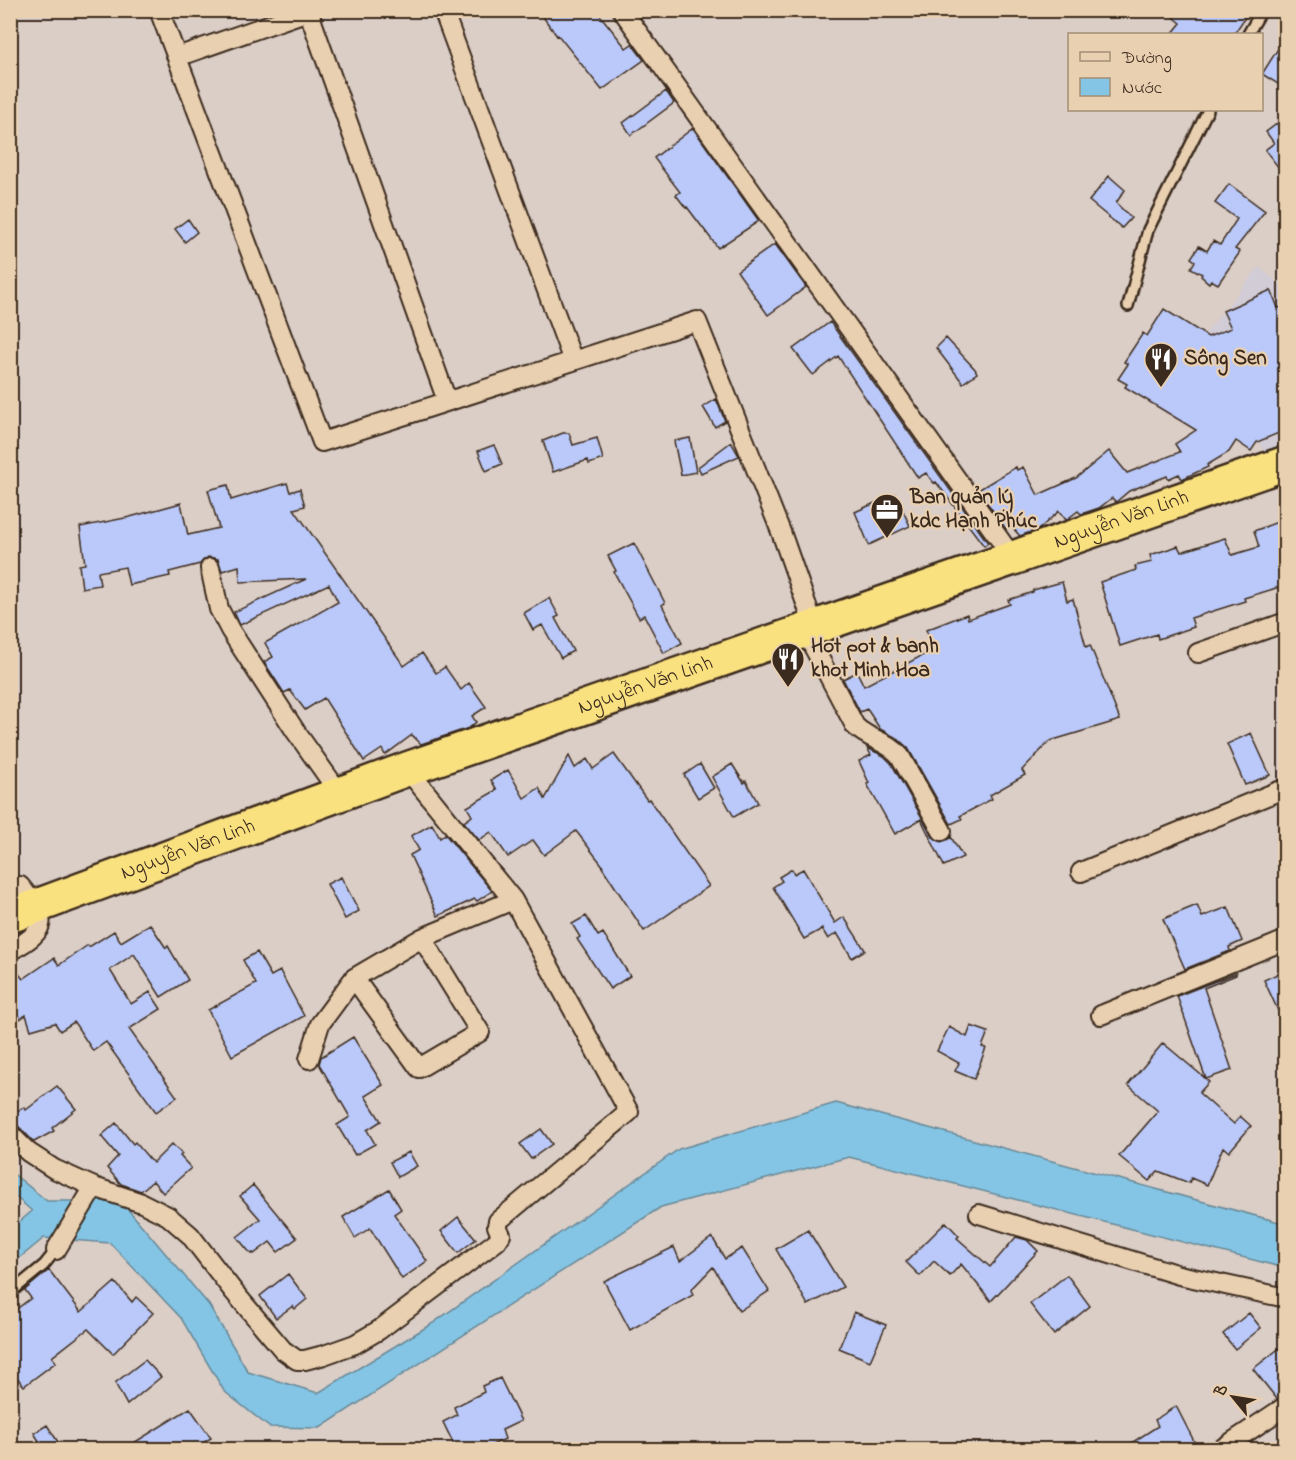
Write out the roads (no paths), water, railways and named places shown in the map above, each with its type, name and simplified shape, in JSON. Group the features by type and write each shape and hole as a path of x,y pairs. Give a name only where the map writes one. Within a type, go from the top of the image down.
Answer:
{"highway":[{"name":"Nguyễn Văn Linh","path":"19,904 340,794 809,627 1286,463"}],"street":[{"path":"159,10 322,442 697,321 781,532 809,627 855,726 862,734 893,748 900,756 942,831"},
{"path":"443,10 573,361"},
{"path":"622,10 1013,558"},
{"path":"177,57 308,11 447,401"},
{"path":"210,568 219,609 230,630 296,732 340,794"},
{"path":"1198,653 1286,622"},
{"path":"10,1134 28,1152 90,1193 151,1207 168,1216 190,1235 283,1350 297,1360 324,1355 355,1344 379,1330 497,1241 501,1235 497,1226 498,1221 629,1113 513,900 407,769"},
{"path":"1081,872 1286,788"},
{"path":"309,1059 320,1024 354,978 422,938 513,900"},
{"path":"10,951 35,936 40,925 40,918 19,904"},
{"path":"354,978 419,1068 480,1032 422,938"},
{"path":"1101,1015 1286,940"},
{"path":"56,1250 90,1193"},
{"path":"979,1214 1179,1275 1286,1298"},
{"path":"1220,1449 1286,1406"}],"lane":[{"path":"1249,33 1262,10"},
{"path":"1128,306 1148,230 1208,111"},
{"path":"10,1293 44,1265 56,1250"}],"water":[{"path":"836,1103 1286,1224 1285,1268 849,1157 661,1207 320,1428 269,1427 224,1391 181,1318 110,1243 44,1238 11,1265 11,1229 32,1211 11,1193 11,1172 47,1201 121,1201 209,1305 248,1372 318,1393 433,1323 679,1149"}],"place":[{"name":"Sông Sen","path":"1161,388"},
{"name":"Ban quản lý kdc Hạnh Phúc","path":"887,539"},
{"name":"Hot pot & banh khot Minh Hoa","path":"788,688"}]}
